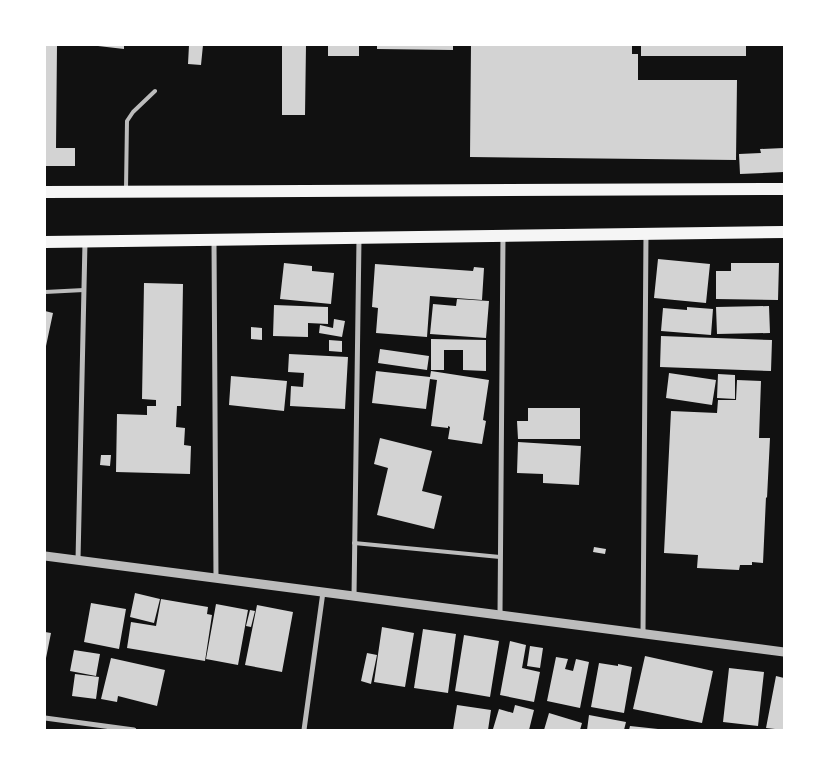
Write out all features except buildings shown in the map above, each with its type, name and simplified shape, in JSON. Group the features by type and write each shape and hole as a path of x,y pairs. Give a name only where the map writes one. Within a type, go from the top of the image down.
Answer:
{"main road":[{"path":"45,192 784,189"},
{"path":"49,243 784,232"}],"street":[{"path":"644,633 646,234"},
{"path":"500,615 503,236"},
{"path":"354,596 359,238"},
{"path":"214,240 216,578"},
{"path":"78,560 85,242"},
{"path":"45,556 784,652"},
{"path":"304,730 323,592"},
{"path":"45,718 134,730"}],"lane":[{"path":"126,192 127,122 133,112 155,91"},
{"path":"45,292 84,290"},
{"path":"354,543 500,557"}]}
